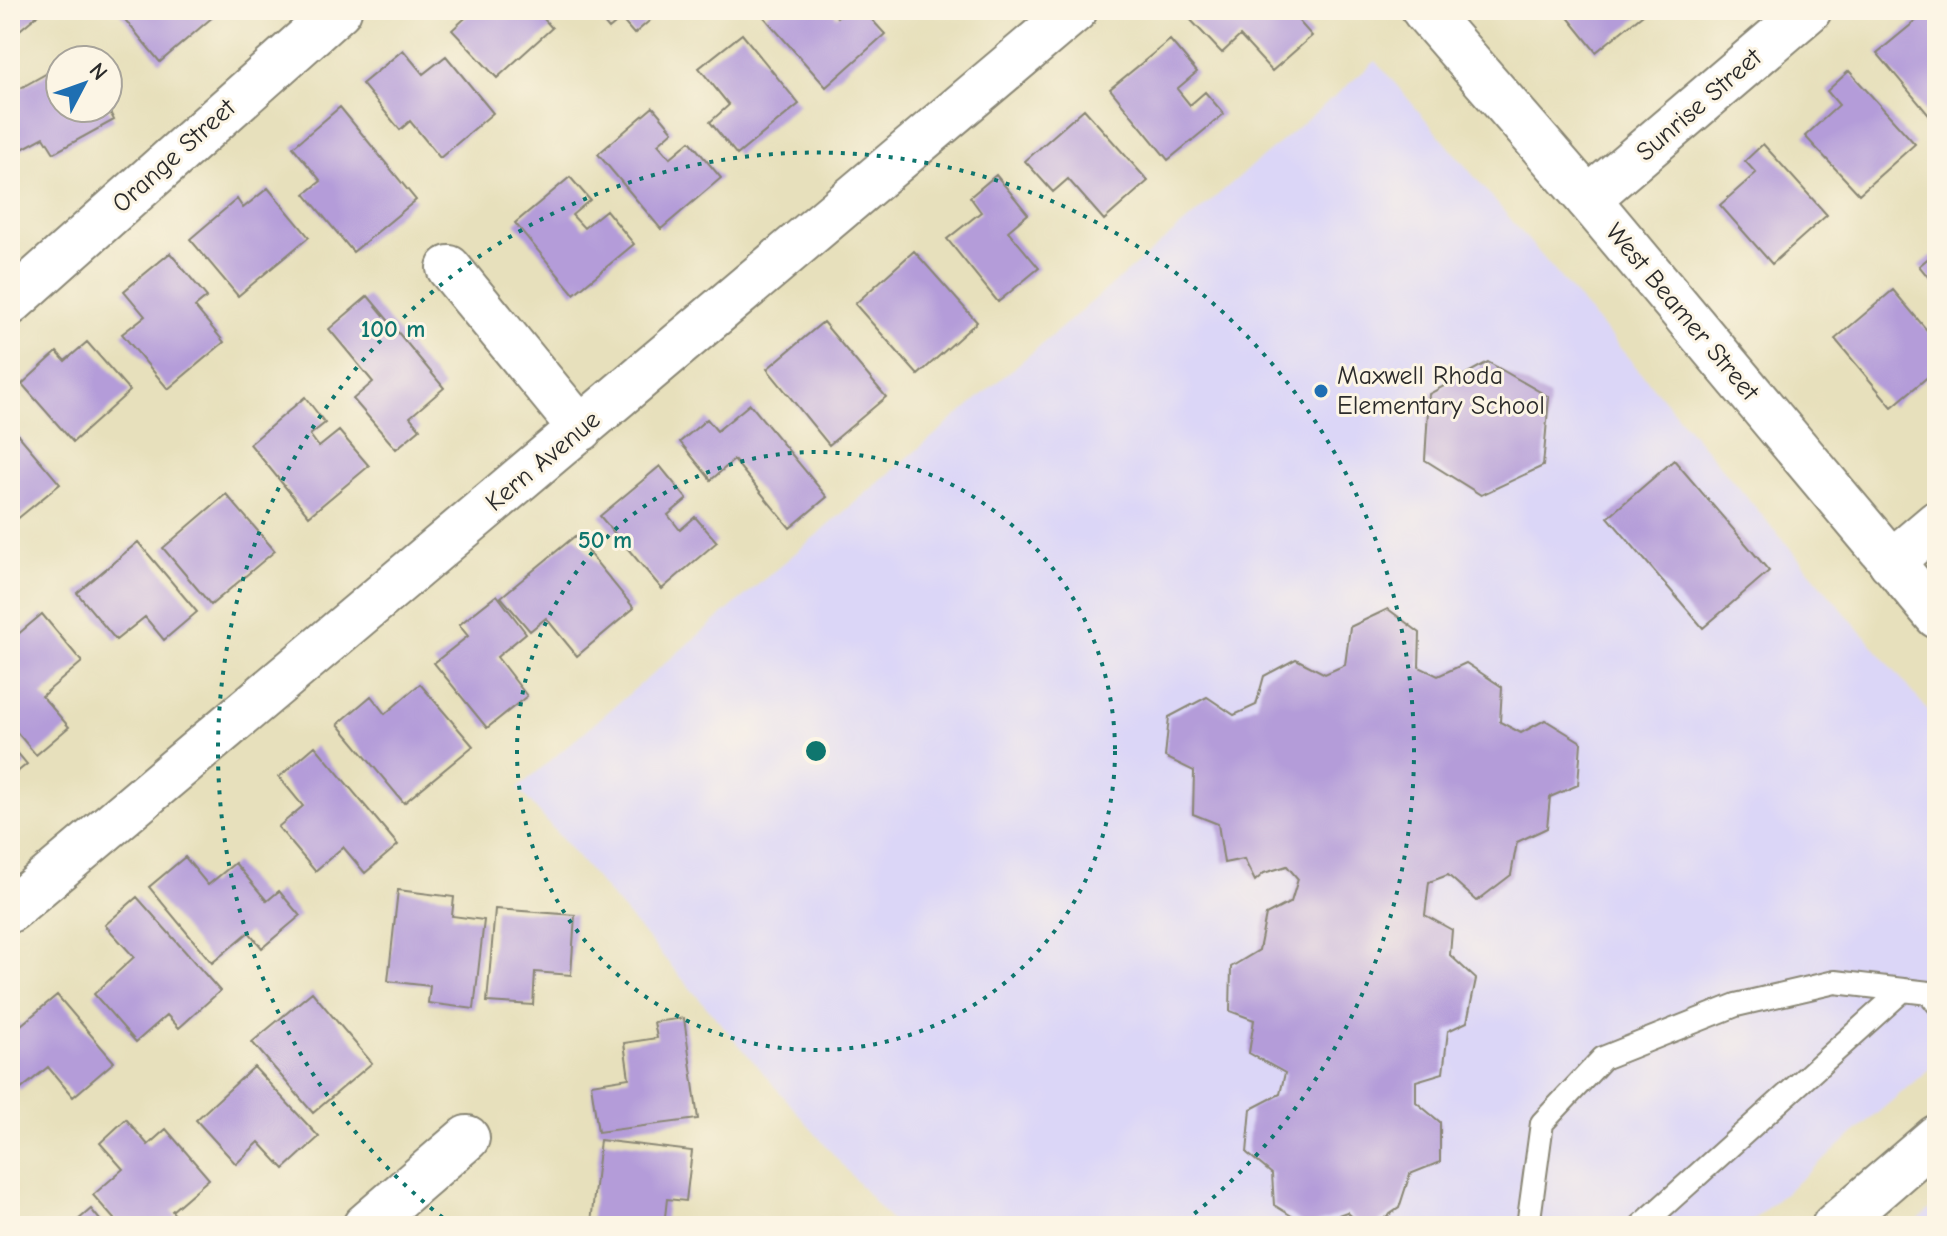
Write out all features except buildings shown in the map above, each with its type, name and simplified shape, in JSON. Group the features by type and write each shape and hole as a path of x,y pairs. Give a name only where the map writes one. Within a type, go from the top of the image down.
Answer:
{"street":[{"name":"Orange Street","path":"11,300 339,10"},
{"name":"Kern Avenue","path":"10,910 1075,10"},
{"name":"West Beamer Street","path":"1424,10 1588,199 1937,616"},
{"name":"Sunrise Street","path":"1588,199 1809,10"},
{"path":"449,268 581,429"},
{"path":"1891,562 1937,523"},
{"path":"1852,1220 1937,1137"},
{"path":"365,1226 467,1138"}],"lane":[{"path":"1528,1226 1542,1123 1603,1058 1736,1005 1835,982 1929,993 1937,1003"},
{"path":"1641,1226 1903,990"}],"shaded area":[{"name":"Maxwell Rhoda Elementary School","path":"1376,61 1937,721 1937,1062 1746,1226 895,1226 518,788"},
{"path":"1937,1204 1937,1226 1910,1226"}],"place":[{"name":"Maxwell Rhoda Elementary School","path":"1321,391"}]}
